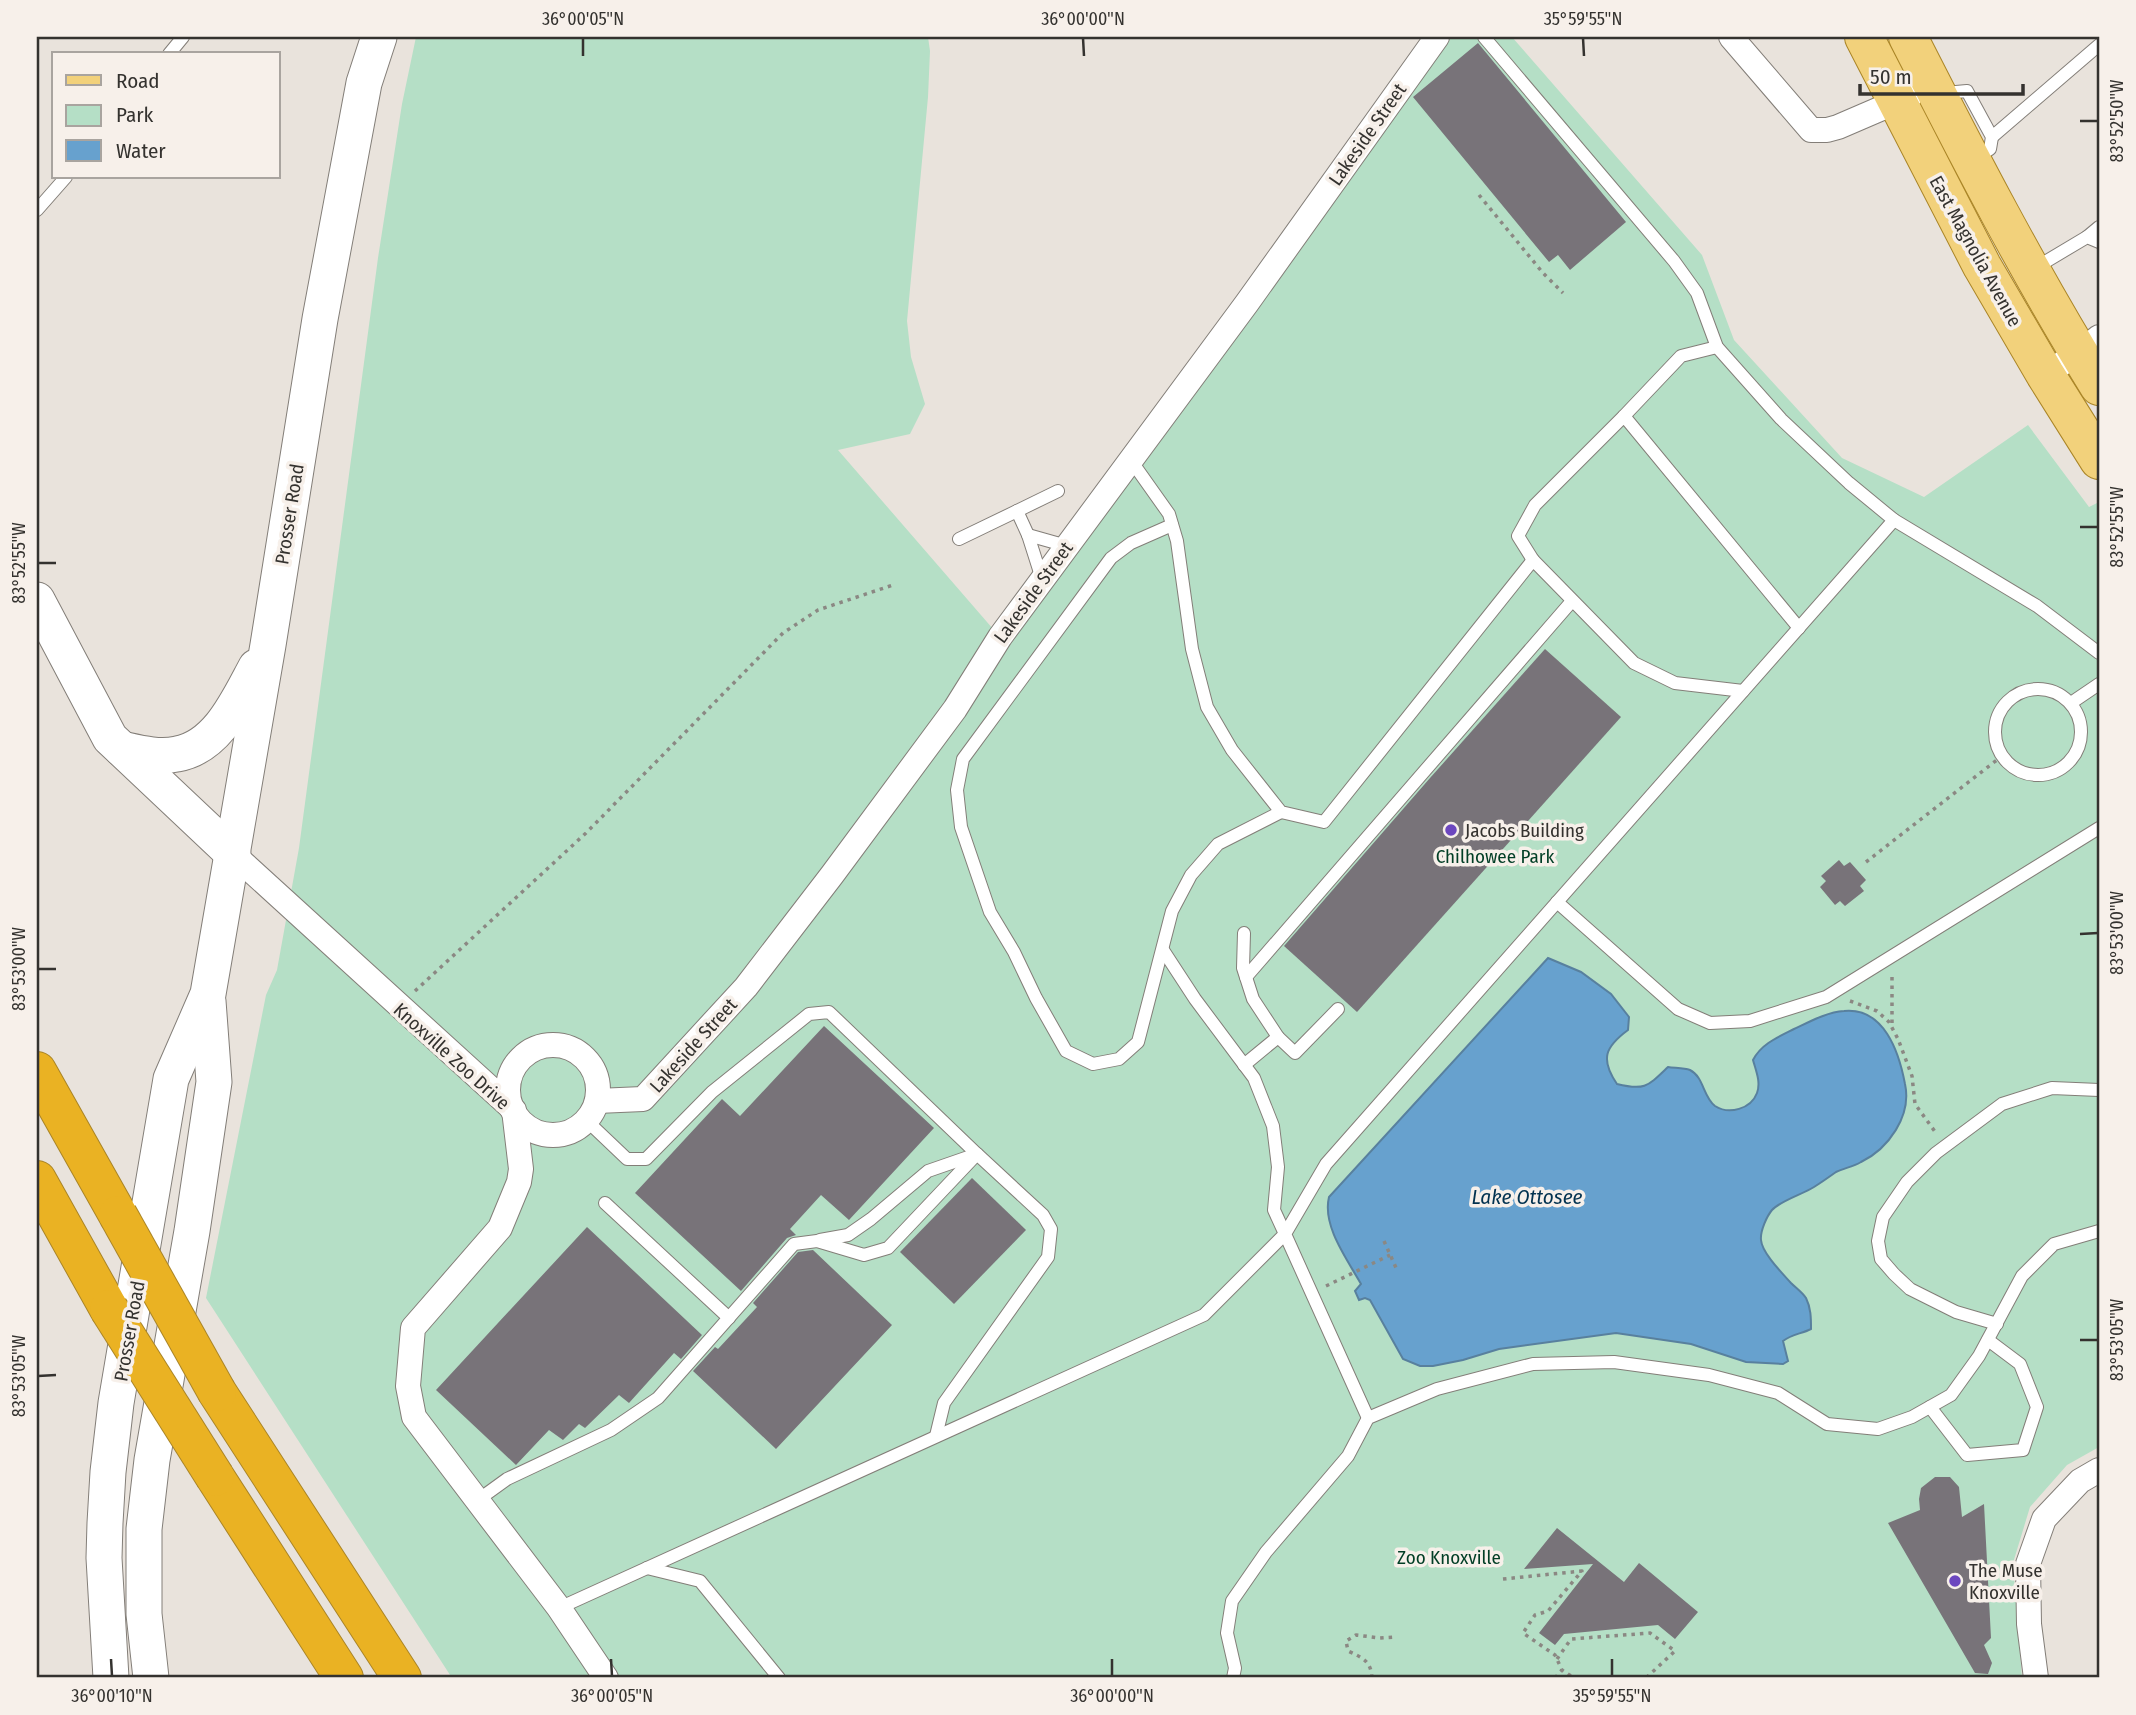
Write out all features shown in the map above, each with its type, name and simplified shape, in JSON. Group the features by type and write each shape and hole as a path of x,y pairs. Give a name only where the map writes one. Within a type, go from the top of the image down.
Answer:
{"highway":[{"path":"37,1071 217,1392 402,1678"},
{"path":"37,1180 109,1309 344,1678"}],"main road":[{"name":"East Magnolia Avenue","path":"1864,37 1982,265 2099,460"},
{"name":"East Magnolia Avenue","path":"1908,37 1936,92 1982,149 2030,271 2089,345 2099,386"}],"street":[{"name":"Prosser Road","path":"111,1678 104,1569 104,1522 117,1403 171,1079 208,994 327,280 364,83 379,37"},
{"name":"Lakeside Street","path":"592,1110 643,1099 746,987 955,709 1000,637 1247,303 1437,37"},
{"path":"1731,37 1811,130 1838,127 1898,103 1936,92"},
{"path":"2045,374 2089,345"},
{"name":"Knoxville Zoo Drive","path":"37,600 110,738 398,1007 514,1110 521,1168 519,1182 500,1228 413,1328 408,1386 414,1417 559,1608 606,1678"},
{"path":"122,750 175,755 195,749 212,735 231,712 268,645"},
{"name":"Prosser Road","path":"151,1678 144,1614 144,1530 214,1082 208,994"},
{"path":"559,1045 573,1049 586,1059 594,1071 598,1086 592,1110 582,1125 570,1132 542,1134 528,1128 518,1118 508,1091 510,1076 523,1057 543,1046 559,1045"},
{"path":"2036,1678 2029,1624 2028,1564 2044,1519 2080,1481 2099,1470"},
{"path":"104,1522 144,1530"}],"lane":[{"path":"171,52 183,37"},
{"path":"1484,37 1674,261 1697,293 1717,347 1781,419 1849,483 1894,520 2037,606 2099,653"},
{"path":"1982,149 2099,45"},
{"path":"37,210 65,178"},
{"path":"2030,271 2093,239 2099,227"},
{"path":"1717,347 1681,356 1535,505 1518,536 1534,560 1633,663 1675,683 1744,691"},
{"path":"1624,416 1799,628"},
{"path":"1130,459 1169,513 1177,541 1192,649 1207,707 1232,750 1282,812 1324,822 1534,560"},
{"path":"959,538 1058,491"},
{"path":"1017,511 1028,535 1042,580"},
{"path":"559,1608 1204,1315 1285,1234 1326,1164 1894,520"},
{"path":"1172,525 1130,543 1111,558 963,759 957,790 961,827 990,912 1066,1051 1093,1064 1119,1059 1138,1042 1172,911 1191,875 1217,844 1282,812"},
{"path":"1028,535 1066,546"},
{"path":"1246,976 1572,601"},
{"path":"2071,704 2099,684"},
{"path":"2047,689 2060,694 2071,704 2082,729 2080,743 2065,766 2039,775 2025,773 2002,756 1996,728 1999,713 2019,693 2047,689"},
{"path":"1557,902 1678,1009 1710,1023 1750,1021 1826,997 2099,828"},
{"path":"1244,933 1243,968 1253,999 1278,1037 1295,1053 1338,1009"},
{"path":"1163,950 1254,1079 1273,1126 1278,1167 1274,1210 1368,1418"},
{"path":"592,1110 628,1159 646,1159 712,1092 809,1014 830,1012 1043,1215 1051,1229 1048,1257 944,1403 936,1436"},
{"path":"1244,1065 1278,1037"},
{"path":"1997,1324 1956,1312 1910,1289 1881,1259 1878,1241 1883,1217 1907,1182 1947,1145 2002,1104 2052,1088 2099,1090"},
{"path":"817,1241 864,1255 888,1248 977,1154"},
{"path":"478,1500 507,1479 611,1430 658,1398 794,1244 848,1235 928,1171 977,1154"},
{"path":"604,1203 729,1318"},
{"path":"1233,1678 1235,1668 1227,1633 1232,1601 1266,1552 1348,1456 1368,1418 1437,1389 1533,1364 1614,1362 1709,1375 1778,1393 1827,1424 1878,1429 1912,1417 1951,1395 1979,1356 2022,1276 2054,1244 2099,1231"},
{"path":"1930,1407 1967,1455 2023,1450 2037,1407 2020,1364 1988,1340"},
{"path":"647,1568 700,1581 779,1678"}],"path":[{"path":"1479,195 1543,273 1563,293"},
{"path":"398,1007 586,833 783,633 818,610 893,585"},
{"path":"1866,862 2002,756"},
{"path":"1891,957 1892,1028"},
{"path":"1826,997 1846,1000 1877,1011 1892,1028 1912,1076 1915,1104 1926,1122 1947,1145"},
{"path":"1384,1241 1398,1270"},
{"path":"1311,1293 1390,1255"},
{"path":"1503,1578 1582,1571 1548,1611 1535,1615 1523,1633 1555,1655 1562,1670 1574,1678"},
{"path":"1557,1659 1571,1639 1650,1633 1675,1651 1646,1678"},
{"path":"1372,1678 1372,1669 1367,1660 1348,1651 1346,1641 1356,1635 1395,1637"},
{"path":"1555,1678 1562,1670"}],"green space":[{"name":"Chilhowee Park","path":"416,37 928,37 928,97 907,321 911,357 925,404 910,434 838,450 1000,637 1437,37 1512,37 1702,255 1734,340 1842,458 1924,497 2028,425 2089,507 2099,502 2099,1447 2067,1465 2030,1507 2013,1563 2022,1678 452,1678 206,1298 266,995 277,970 299,848 378,258 402,104"}],"water":[{"name":"Lake Ottosee","path":"1548,958 1581,972 1611,994 1629,1017 1628,1030 1614,1042 1608,1054 1608,1067 1617,1084 1640,1087 1650,1083 1668,1067 1688,1069 1698,1077 1715,1106 1733,1110 1745,1107 1757,1093 1758,1076 1753,1060 1756,1054 1770,1042 1812,1020 1838,1012 1858,1012 1870,1016 1879,1024 1894,1046 1906,1096 1901,1119 1889,1140 1871,1156 1836,1172 1776,1207 1763,1228 1761,1240 1765,1251 1806,1298 1809,1306 1811,1329 1783,1341 1788,1361 1783,1364 1746,1362 1691,1344 1616,1333 1499,1349 1463,1360 1420,1366 1403,1359 1370,1300 1359,1300 1355,1291 1361,1284 1332,1231 1329,1197"}],"building":[{"path":"1478,43 1626,222 1570,270 1558,255 1549,262 1413,97"},
{"name":"Jacobs Building","path":"1545,649 1621,717 1357,1012 1284,946"},
{"path":"1839,860 1844,866 1850,862 1866,880 1860,886 1864,891 1845,906 1840,901 1835,905 1820,887 1826,881 1821,876"},
{"path":"824,1026 934,1128 849,1220 821,1195 790,1229 796,1235 787,1238 741,1291 635,1193 722,1099 740,1116"},
{"path":"972,1178 1026,1230 954,1304 900,1252"},
{"path":"587,1227 702,1335 681,1359 674,1353 629,1403 619,1395 585,1428 579,1424 563,1440 549,1430 516,1465 436,1390"},
{"path":"813,1250 892,1325 776,1449 693,1371 715,1347 718,1349 757,1307 753,1303 798,1252"},
{"name":"The Muse Knoxville","path":"1935,1477 1950,1477 1959,1487 1962,1517 1984,1504 1991,1638 1984,1645 1992,1663 1988,1674 1975,1673 1888,1523 1920,1510 1921,1488"},
{"path":"1557,1528 1624,1582 1639,1563 1698,1612 1675,1639 1658,1625 1564,1634 1555,1645 1539,1633 1593,1564 1524,1569"}],"place":[{"name":"Jacobs Building","path":"1451,830"},
{"name":"The Muse Knoxville","path":"1955,1581"}],"park label":[{"name":"Zoo Knoxville","path":"1449,1557"}]}
